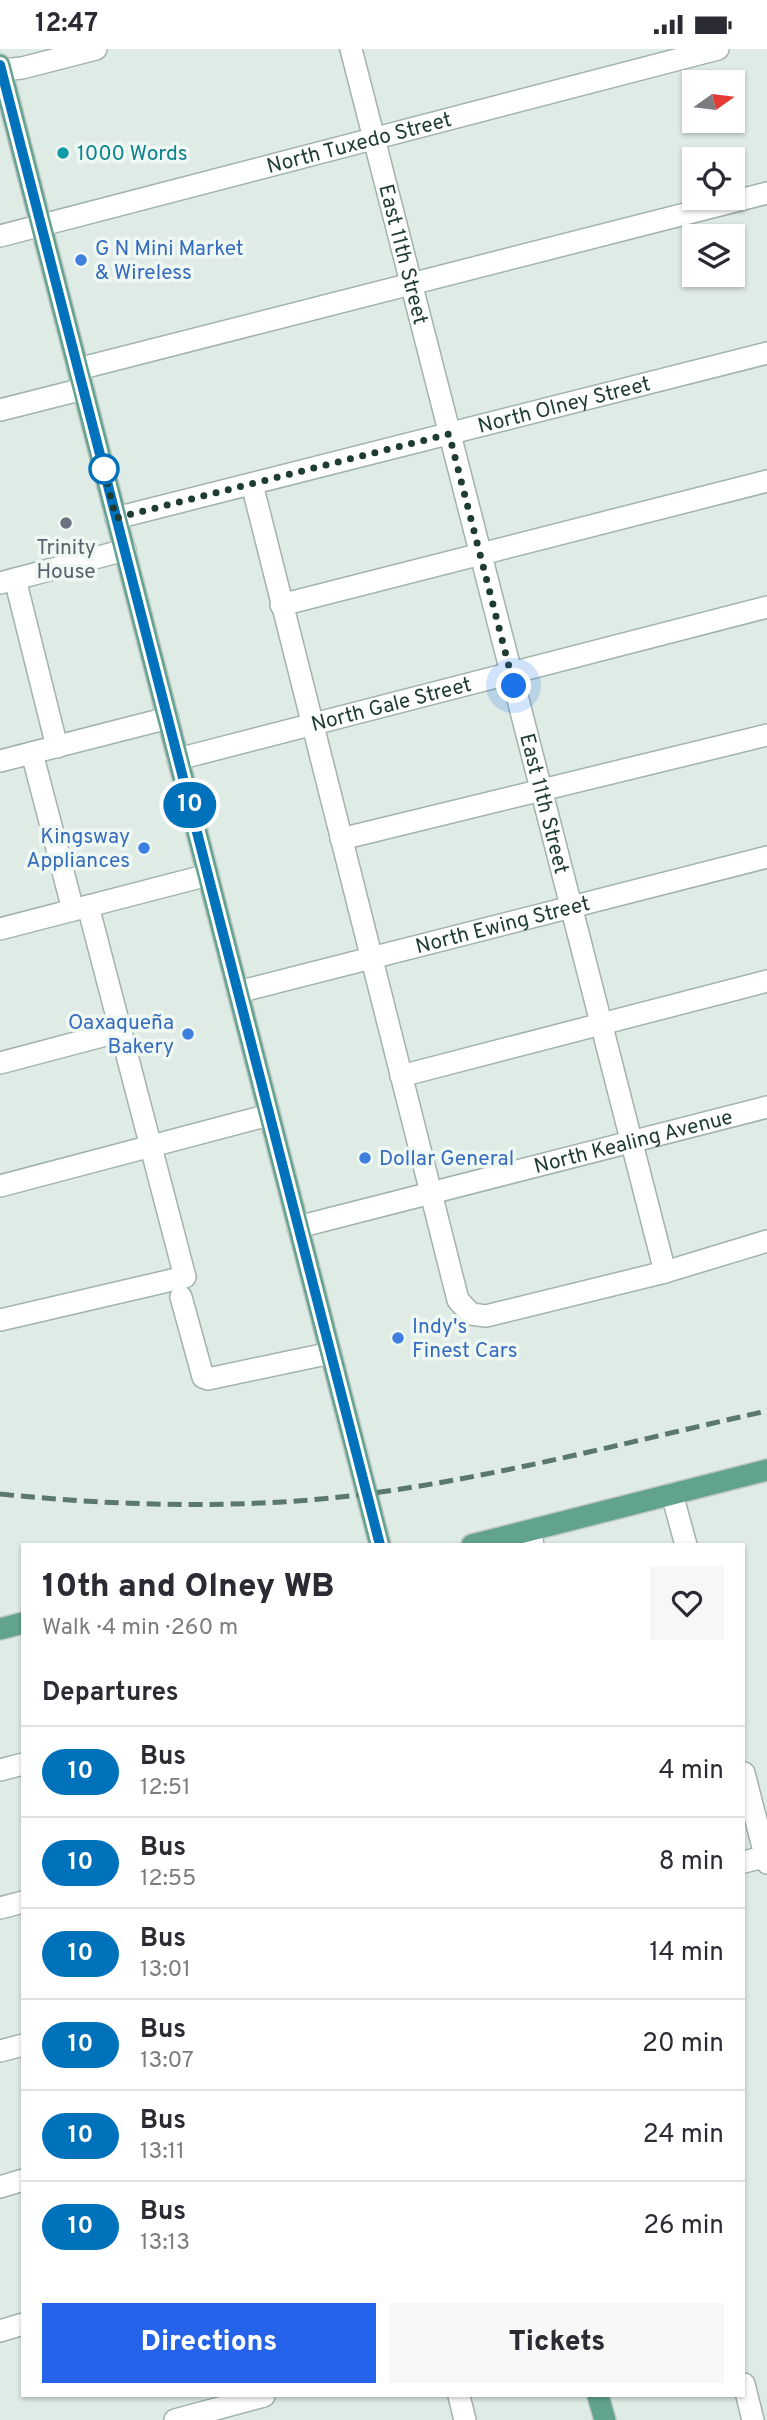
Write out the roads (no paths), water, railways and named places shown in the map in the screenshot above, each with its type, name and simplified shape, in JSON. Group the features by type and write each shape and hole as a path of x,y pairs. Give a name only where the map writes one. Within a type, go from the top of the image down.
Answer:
{"main road":[{"path":"0,69 379,1543"},
{"path":"489,1543 532,1538 672,1494 767,1470"},
{"path":"0,1629 21,1624"},
{"path":"598,2397 604,2420"}],"street":[{"path":"0,69 22,68 96,49"},
{"name":"East 11th Street","path":"351,49 665,1272"},
{"name":"North Tuxedo Street","path":"0,236 718,49"},
{"path":"0,410 80,379 410,283 767,193"},
{"name":"North Olney Street","path":"116,518 767,353"},
{"path":"281,605 767,481"},
{"path":"252,484 458,1300 471,1314 486,1315 665,1272 767,1241"},
{"path":"57,747 8,581 125,550"},
{"name":"North Gale Street","path":"178,758 767,607"},
{"path":"0,761 168,718"},
{"path":"341,839 767,735"},
{"path":"0,1320 186,1277 121,1031 32,753"},
{"name":"North Ewing Street","path":"238,992 767,857"},
{"path":"0,929 208,875"},
{"path":"401,1076 767,981"},
{"path":"0,1063 121,1031"},
{"name":"North Kealing Avenue","path":"298,1227 767,1107"},
{"path":"0,1186 270,1115"},
{"path":"181,1297 203,1377 208,1379 331,1353"},
{"path":"672,1494 685,1543"},
{"path":"0,1770 21,1765"},
{"path":"745,1777 766,1858 745,1862"},
{"path":"0,1908 21,1903"},
{"path":"0,2051 21,2046"},
{"path":"0,2186 21,2181"},
{"path":"0,2331 21,2325"},
{"path":"745,2388 753,2418"},
{"path":"175,2420 260,2397"},
{"path":"459,2397 466,2420"}],"railway":[{"path":"0,1494 185,1504 260,1503 356,1495 416,1487 534,1464 767,1411"}],"place":[{"name":"1000 Words","path":"63,153"},
{"name":"G N Mini Market & Wireless","path":"81,260"},
{"name":"Trinity House","path":"66,523"},
{"name":"Kingsway Appliances","path":"144,848"},
{"name":"Oaxaqueña Bakery","path":"188,1034"},
{"name":"Dollar General","path":"365,1158"},
{"name":"Indy's Finest Cars","path":"398,1338"}]}
